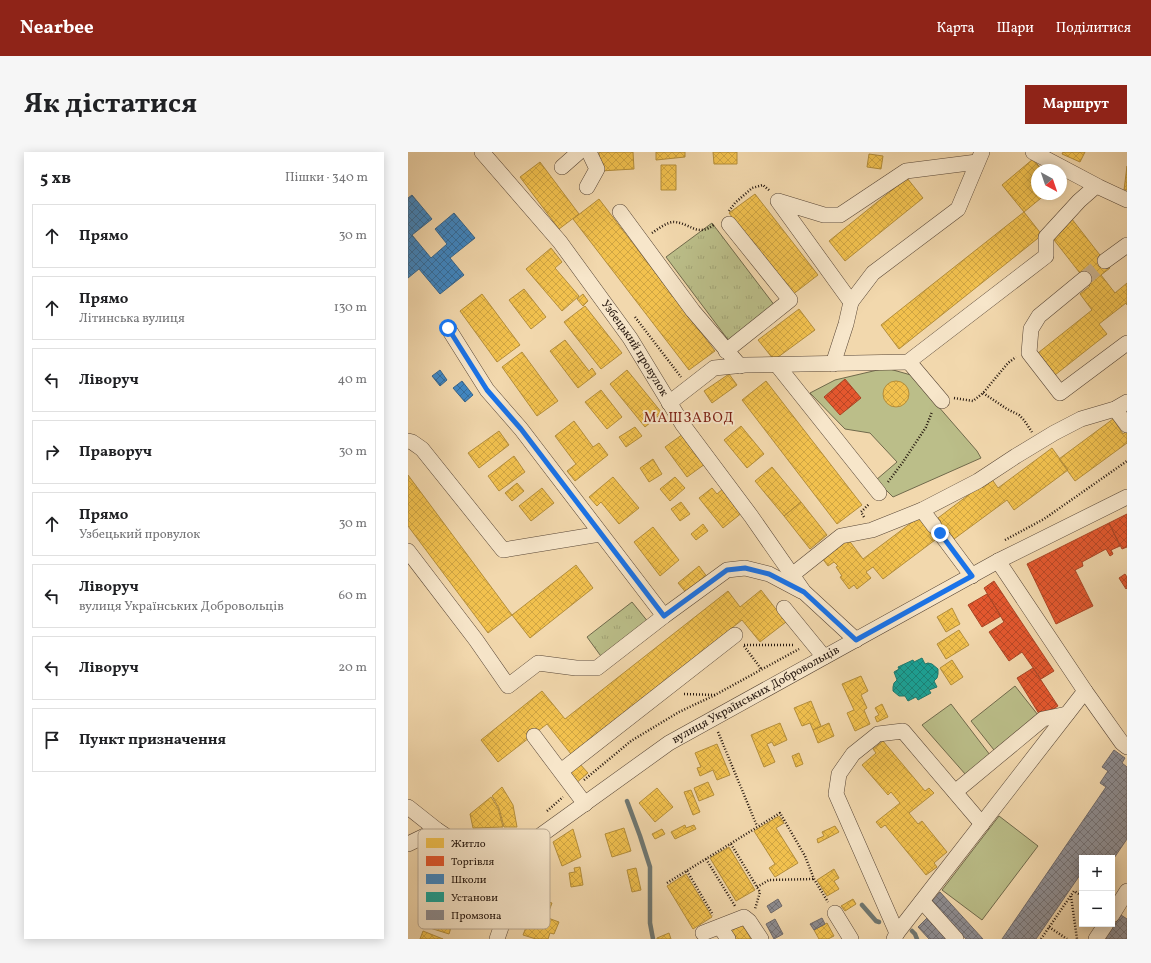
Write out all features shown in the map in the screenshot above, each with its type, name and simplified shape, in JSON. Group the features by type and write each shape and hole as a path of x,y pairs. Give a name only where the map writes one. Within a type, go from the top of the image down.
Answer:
{"street":[{"name":"Узбецький провулок","path":"482,152 560,242 630,338 683,425 751,516 804,592 856,640"},
{"path":"562,167 579,152"},
{"path":"586,187 597,169 589,152"},
{"path":"1033,152 1096,186 1127,200"},
{"path":"778,201 824,215 840,215 906,171 980,157"},
{"path":"833,364 846,324 851,302 873,273 958,209 980,157"},
{"path":"669,403 714,368 909,362 1046,256 1046,237 1079,201 1096,186"},
{"path":"778,201 851,302"},
{"path":"620,212 693,311 740,366"},
{"path":"724,220 790,300 726,351"},
{"path":"1105,261 1127,245"},
{"path":"1084,279 1039,316 1031,330 1029,353 1060,393 1127,343"},
{"path":"448,328 487,390 521,429 664,616"},
{"path":"909,362 942,401"},
{"path":"777,365 879,493"},
{"path":"792,575 841,536 872,530 922,510 978,481 1054,433 1081,419 1121,406 1127,425"},
{"path":"408,441 422,449 503,550 600,534"},
{"name":"вулиця Українських Добровольців","path":"550,829 669,743 998,561 1127,497"},
{"path":"922,510 972,576"},
{"path":"408,551 476,640 508,686 538,663 576,668 596,668 727,570 745,568 769,574 804,592"},
{"path":"998,561 1085,691 1122,743 1127,747"},
{"path":"784,608 824,657"},
{"path":"561,772 661,693 739,640"},
{"path":"896,936 1085,691"},
{"path":"955,792 1043,719 1067,714"},
{"path":"896,936 836,794 839,774 853,754 878,734 903,731 982,824"},
{"path":"534,736 585,804"},
{"path":"408,807 436,829"},
{"path":"408,844 418,839"},
{"path":"1115,909 1127,891"},
{"path":"922,901 956,939"},
{"path":"835,913 851,939"},
{"path":"703,933 724,933 745,921 761,939"},
{"path":"1096,939 1104,927"},
{"path":"497,939 500,929"}],"path":[{"path":"641,241 665,225 673,222 695,229 709,229 724,220 734,203 752,188 763,185 778,201"},
{"path":"942,401 956,398 973,401 1015,357 1022,353 1029,353"},
{"path":"879,493 903,462 926,427 932,413 932,389"},
{"path":"983,392 1007,409 1019,415 1028,425"},
{"path":"739,640 799,644"},
{"path":"739,640 762,670"},
{"path":"661,693 715,695"},
{"path":"713,718 757,826"},
{"path":"667,883 780,813 805,856 814,879 835,913"},
{"path":"731,844 760,892 745,921"},
{"path":"706,859 745,921"},
{"path":"687,871 724,933"},
{"path":"757,887 769,880 814,879"},
{"path":"1041,939 1074,891 1079,894"},
{"path":"1071,895 1077,939"},
{"path":"1049,927 1067,939"}],"green space":[{"path":"712,223 775,306 729,341 666,257"},
{"path":"886,368 911,375 977,451 981,458 893,497 876,480 897,462 870,433 845,429 810,393 835,380"},
{"path":"632,602 649,623 603,659 587,637"},
{"path":"1015,686 1038,715 994,750 971,721"},
{"path":"951,704 990,755 966,775 922,725"},
{"path":"999,816 1038,846 982,920 942,890"}],"building: Житло":[{"path":"599,152 633,152 634,169 600,171"},
{"path":"656,152 685,152 685,157 656,160"},
{"path":"713,152 737,152 737,164 714,164"},
{"path":"1063,152 1085,152 1080,162 1062,154"},
{"path":"869,154 883,156 881,169 867,167"},
{"path":"1033,159 1037,164 1031,164 1031,200 1039,200 1024,212 1002,185"},
{"path":"540,162 579,214 559,229 520,177"},
{"path":"661,165 676,165 676,190 661,190"},
{"path":"1127,166 1127,190 1124,190"},
{"path":"907,178 923,198 845,261 829,241"},
{"path":"755,194 818,275 792,295 729,213"},
{"path":"599,199 715,351 689,370 573,219"},
{"path":"1024,212 1042,235 899,349 881,325"},
{"path":"1068,214 1110,268 1101,275 1115,293 1127,283 1127,305 1126,303 1099,324 1107,334 1055,375 1038,353 1092,310 1080,294 1090,286 1047,231"},
{"path":"551,248 562,262 555,268 579,296 562,311 526,269"},
{"path":"524,289 546,317 531,329 509,300"},
{"path":"482,294 520,345 497,362 460,311"},
{"path":"583,294 588,301 583,306 577,299"},
{"path":"585,306 622,353 601,369 564,322"},
{"path":"799,309 815,330 774,360 758,340"},
{"path":"565,340 589,371 592,368 596,374 578,388 550,351"},
{"path":"522,352 558,401 537,416 502,367"},
{"path":"627,370 662,413 645,427 610,384"},
{"path":"729,374 737,385 712,403 704,391"},
{"path":"766,381 862,505 837,524 742,400"},
{"path":"896,381 905,385 909,394 905,403 896,407 887,403 883,394 887,385"},
{"path":"601,390 622,417 607,429 585,402"},
{"path":"1113,419 1123,434 1127,431 1127,443 1075,481 1059,459"},
{"path":"574,421 593,447 599,443 608,455 575,481 567,471 576,464 555,436"},
{"path":"741,426 764,454 747,468 724,440"},
{"path":"635,427 642,436 626,447 619,437"},
{"path":"499,431 509,445 479,468 468,453"},
{"path":"683,434 705,464 687,477 665,447"},
{"path":"1052,448 1068,470 1014,510 1007,500 954,539 946,529 934,538 935,540 883,579 873,567 866,572 871,578 857,589 854,585 849,589 840,577 842,576 836,567 838,566 834,562 828,566 822,558 848,539 863,559 919,517 929,530 941,521 938,518 991,478 998,488"},
{"path":"514,456 525,472 499,491 488,476"},
{"path":"653,459 662,474 649,482 640,468"},
{"path":"772,467 801,502 784,516 755,481"},
{"path":"408,475 512,615 488,633 408,526"},
{"path":"613,477 639,508 619,524 601,502 597,506 589,497"},
{"path":"675,477 685,488 670,501 660,489"},
{"path":"517,483 524,491 512,501 505,493"},
{"path":"542,488 554,503 531,521 519,506"},
{"path":"712,488 717,494 724,488 743,512 723,528 699,498"},
{"path":"681,502 690,514 680,521 671,509"},
{"path":"801,502 827,535 810,549 784,516"},
{"path":"703,524 708,531 696,540 691,534"},
{"path":"653,527 679,560 660,576 634,542"},
{"path":"576,565 593,588 530,638 512,615"},
{"path":"699,566 708,578 688,595 678,583"},
{"path":"761,590 786,622 760,642 742,620 571,754 547,724 498,762 481,740 542,691 565,719 728,591 740,607"},
{"path":"952,608 960,624 946,632 937,617"},
{"path":"959,630 969,645 946,659 937,644"},
{"path":"952,660 963,677 951,685 940,668"},
{"path":"861,676 868,691 861,695 867,708 864,710 870,724 855,731 847,713 854,710 842,684"},
{"path":"811,701 821,726 813,730 810,723 802,726 794,708"},
{"path":"882,704 888,717 877,722 875,717 879,715 875,708"},
{"path":"780,723 787,740 774,746 772,742 767,744 775,762 764,767 751,735"},
{"path":"829,723 834,736 818,743 813,730"},
{"path":"883,741 925,791 929,788 934,793 909,813 918,824 922,821 947,852 934,863 937,867 926,875 885,825 881,828 876,822 900,803 891,792 888,795 862,765 876,753 873,749"},
{"path":"717,744 730,775 717,780 713,770 700,776 697,768 701,767 695,753"},
{"path":"799,753 803,764 796,767 792,756"},
{"path":"579,763 588,773 575,784 566,774"},
{"path":"708,782 714,795 699,801 694,788"},
{"path":"502,787 513,805 517,827 504,827 499,808 492,796"},
{"path":"657,788 673,807 655,822 639,803"},
{"path":"691,790 700,812 693,815 684,792"},
{"path":"491,797 498,808 503,827 473,828 470,814"},
{"path":"779,816 784,823 776,828 798,863 775,877 769,868 775,864 754,831"},
{"path":"685,825 686,828 694,825 696,829 675,839 671,832"},
{"path":"835,826 839,832 818,843 817,839 824,836 822,832"},
{"path":"624,828 631,851 612,857 605,834"},
{"path":"573,829 581,857 562,866 553,842"},
{"path":"662,829 665,834 655,839 652,834"},
{"path":"729,847 755,890 736,901 710,858"},
{"path":"580,867 583,885 571,887 569,873 575,872 574,868"},
{"path":"636,868 641,890 632,892 627,870"},
{"path":"834,869 839,878 834,881 839,889 827,896 817,880"},
{"path":"686,874 712,917 693,929 667,886"},
{"path":"853,899 856,904 845,911 841,906"},
{"path":"550,919 559,922 554,934 550,933 548,939 536,939 523,935 525,929 550,929"},
{"path":"827,923 834,936 828,939 819,939 814,930"},
{"path":"742,924 751,939 735,939 730,931"},
{"path":"433,929 450,929 449,934"},
{"path":"423,931 443,939 420,939"},
{"path":"669,933 671,939 657,939 657,938"}],"building: Торгівля":[{"path":"845,379 861,398 840,415 824,397"},
{"path":"1127,514 1127,547 1122,549 1109,523"},
{"path":"1109,523 1120,546 1111,550 1113,554 1110,556 1106,549 1082,562 1083,566 1075,570 1093,606 1056,624 1027,564"},
{"path":"1125,574 1127,577 1126,589 1119,578"},
{"path":"994,581 1054,671 1041,679 1022,652 1009,661 989,632 1004,622 984,588"},
{"path":"987,594 1001,616 982,627 968,605"},
{"path":"1033,668 1058,706 1041,717 1017,678"}],"building: Школи":[{"path":"412,195 432,219 412,235 431,258 447,244 435,229 454,213 475,238 450,258 464,275 440,294 419,269 408,278 408,198"},
{"path":"440,370 447,380 440,386 432,376"},
{"path":"462,381 473,395 465,402 453,388"}],"building: Установи":[{"path":"922,658 925,664 932,664 938,669 937,678 934,681 937,687 929,690 931,693 918,700 916,697 908,701 905,696 899,696 893,691 894,683 897,680 894,672 899,669 898,667 913,660 914,662"}],"building: Промзона":[{"path":"1114,750 1125,758 1122,763 1127,767 1127,839 1115,857 1115,855 1079,855 1079,876 1036,939 1002,939 1106,787 1100,783 1108,771 1102,767"},
{"path":"940,892 983,939 966,939 932,901"},
{"path":"778,899 782,906 771,913 767,906"},
{"path":"1121,915 1127,919 1127,939 1105,939 1113,927 1115,927 1115,924"},
{"path":"928,917 944,934 945,939 929,939 918,927"},
{"path":"822,918 825,924 814,930 810,924"},
{"path":"775,919 783,934 774,939 766,924"}],"waterway":[{"path":"627,801 650,867 650,923 653,939"},
{"path":"862,905 876,921 879,922"},
{"path":"912,931 917,939"}],"tunnel":[{"path":"1084,279 1105,261"}],"district":[{"name":"МАШЗАВОД","path":"689,418"}],"route":[{"path":"448,328 487,390 521,429 664,616 727,570 745,568 769,574 804,592 856,640 972,576 940,533"}]}
